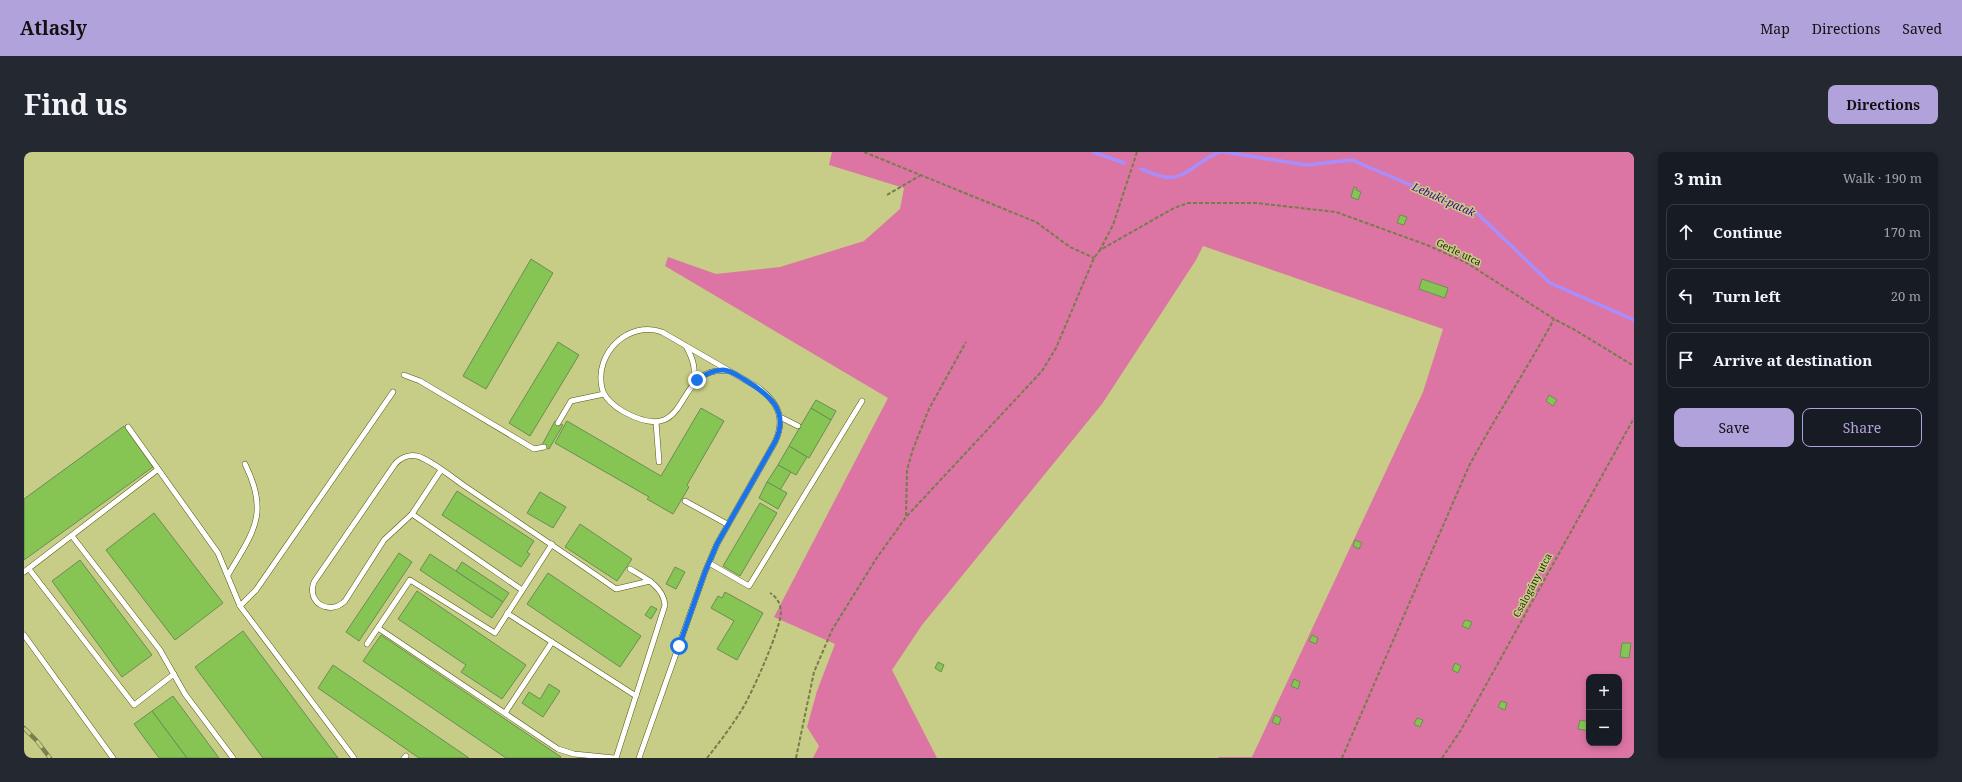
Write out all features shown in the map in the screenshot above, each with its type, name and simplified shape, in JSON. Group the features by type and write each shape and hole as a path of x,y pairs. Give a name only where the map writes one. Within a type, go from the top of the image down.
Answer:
{"lane":[{"path":"639,758 709,563 727,524 775,442 780,428 780,417 776,405 768,395 729,371 662,332 653,328 636,330 622,336 615,343 603,364 601,379 604,394 611,403 640,420 656,422 669,418 675,412 692,385 694,377 694,364 686,346"},
{"path":"692,385 709,372 722,370 729,371"},
{"path":"404,375 420,381 534,449 544,447"},
{"path":"240,606 260,583 393,392"},
{"path":"558,423 572,401 604,394"},
{"path":"709,563 749,586 862,401"},
{"path":"780,417 798,426"},
{"path":"656,422 659,462"},
{"path":"128,427 218,553 240,606 354,758"},
{"path":"441,470 412,514 384,540 342,604 326,608 316,603 312,596 314,582 395,464 407,456 422,458 441,470 552,544 616,588 650,581"},
{"path":"228,575 251,536 257,516 257,492 245,464"},
{"path":"24,572 158,470"},
{"path":"685,501 727,524"},
{"path":"412,514 522,590"},
{"path":"72,536 160,650 186,694 233,758"},
{"path":"366,644 410,580 494,633 552,544"},
{"path":"29,569 134,705 174,674"},
{"path":"378,628 558,749 572,756 615,758 664,610 662,594 650,581 630,569"},
{"path":"508,613 636,696"},
{"path":"24,634 113,758"},
{"path":"505,713 552,642"}],"path":[{"path":"864,152 1036,222 1070,247 1094,258"},
{"path":"796,758 814,672 832,630 876,560 906,517 1042,371 1056,348 1094,258 1100,250 1113,225 1137,152"},
{"path":"887,195 921,175"},
{"name":"Gerle utca","path":"1100,250 1174,208 1188,204 1256,203 1336,212 1427,245 1467,263 1554,319 1634,366"},
{"path":"1342,758 1469,466 1486,435 1528,368 1554,319"},
{"path":"906,517 907,470 913,449 929,409 966,342"},
{"name":"Csalogány utca","path":"1442,758 1465,723 1634,418"},
{"path":"707,758 742,709 779,628 781,612 780,602 775,596 770,594"}],"shaded area":[{"path":"832,152 1634,152 1634,758 1218,758 1252,757 1423,392 1443,329 1203,246 1196,260 1102,404 922,625 892,670 937,758 813,758 819,746 807,727 817,691 835,644 774,617 888,398 665,266 668,257 716,274 780,267 864,241 900,209 904,188 829,165"}],"building":[{"path":"1354,187 1357,188 1356,190 1361,192 1358,200 1351,197"},
{"path":"1400,215 1407,217 1404,225 1397,223"},
{"path":"531,259 553,273 486,389 463,376"},
{"path":"1422,279 1448,288 1445,298 1419,289"},
{"path":"558,342 579,355 530,436 509,423"},
{"path":"1549,395 1557,400 1553,406 1546,401"},
{"path":"816,400 836,411 831,420 811,408"},
{"path":"701,408 724,421 687,485 689,487 673,514 647,499 649,497 555,443 567,421 661,476"},
{"path":"811,408 831,420 809,458 789,446"},
{"path":"555,421 563,425 549,449 542,445"},
{"path":"124,426 153,467 24,560 24,499"},
{"path":"789,446 807,457 796,475 778,465"},
{"path":"778,465 791,472 780,490 767,482"},
{"path":"767,482 787,493 778,509 759,498"},
{"path":"457,491 534,541 527,552 530,554 521,567 442,515"},
{"path":"540,492 566,507 553,528 527,513"},
{"path":"760,503 777,513 740,576 723,566"},
{"path":"154,513 223,603 175,640 106,550"},
{"path":"580,524 632,559 617,581 565,547"},
{"path":"1355,540 1362,543 1359,549 1353,546"},
{"path":"399,553 412,562 359,641 346,632"},
{"path":"430,554 503,602 492,618 420,570"},
{"path":"80,560 152,655 122,677 52,581"},
{"path":"462,562 509,593 503,602 456,571"},
{"path":"675,567 685,572 676,589 666,584"},
{"path":"548,573 641,636 620,667 527,604"},
{"path":"417,591 526,665 502,699 461,672 466,665 398,619"},
{"path":"725,592 763,613 737,660 717,649 734,621 711,608 718,596 722,598"},
{"path":"651,606 657,609 651,619 645,615"},
{"path":"1465,620 1472,622 1469,629 1462,626"},
{"path":"243,631 338,758 263,758 195,667"},
{"path":"381,635 561,757 506,758 363,661"},
{"path":"1312,635 1318,638 1316,644 1309,641"},
{"path":"1622,643 1631,643 1629,658 1620,657"},
{"path":"938,662 944,665 941,672 935,668"},
{"path":"1455,663 1461,666 1458,673 1452,670"},
{"path":"333,665 469,758 419,758 318,688"},
{"path":"1294,679 1300,682 1298,689 1291,686"},
{"path":"549,684 560,691 543,717 522,703 529,692 540,699"},
{"path":"173,696 219,758 187,758 152,711"},
{"path":"1501,701 1507,703 1505,710 1498,707"},
{"path":"152,711 187,758 159,758 134,724"},
{"path":"1275,715 1281,718 1279,725 1272,722"},
{"path":"1417,718 1423,720 1420,727 1414,724"},
{"path":"1580,720 1586,721 1586,730 1578,729"}],"waterway":[{"name":"Lebuki-patak","path":"1093,152 1124,163"},
{"name":"Lebuki-patak","path":"1141,169 1159,176 1180,176 1206,159 1220,152"},
{"name":"Lebuki-patak","path":"1224,152 1306,165 1352,160 1477,213 1550,283 1634,320"}],"railway":[{"path":"24,728 37,741 50,758"}],"route":[{"path":"679,646 705,572 717,544 775,442 779,433 781,422 776,405 768,395 759,388 729,371 722,370 709,372 697,380"}]}
